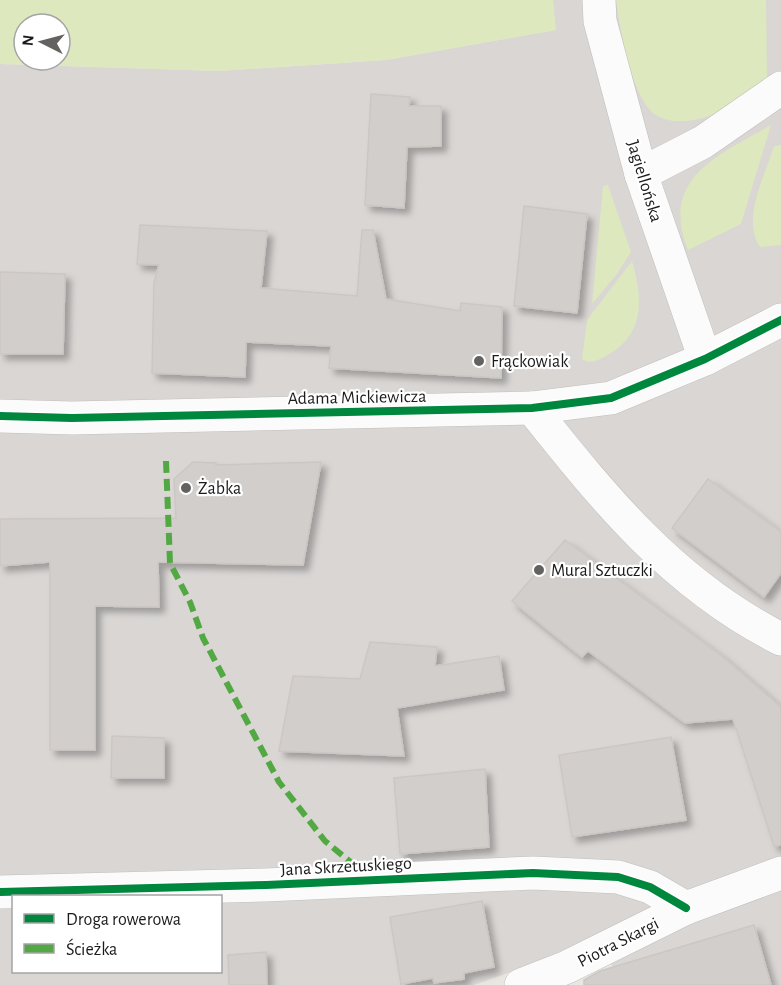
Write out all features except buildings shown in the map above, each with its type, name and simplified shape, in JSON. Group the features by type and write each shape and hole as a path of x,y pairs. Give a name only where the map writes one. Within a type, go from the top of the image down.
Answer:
{"street":[{"name":"Jagiellońska","path":"598,0 600,21 641,174 705,359"},
{"path":"641,174 703,142 781,88"},
{"name":"Adama Mickiewicza","path":"0,416 72,418 532,408 611,398 705,359 781,321"},
{"path":"532,408 600,494 664,559 742,619 781,639"},
{"name":"Jana Skrzetuskiego","path":"0,892 266,885 533,873 618,878 650,888 686,908"},
{"name":"Piotra Skargi","path":"521,985 567,968 686,908 781,873"}],"shaded area":[{"path":"553,0 781,0 781,985 621,985 600,940 474,985 0,985 0,64 12,64 12,72 72,72 72,66 220,71 386,60 555,30"}],"green space":[{"path":"0,0 553,0 556,30 386,60 220,71 72,66 72,12 12,12 12,64 0,64"},
{"path":"616,0 766,0 767,79 734,104 706,117 675,121 656,115 640,95 628,62"},
{"path":"771,125 741,224 688,250 681,225 681,204 688,187 699,172 714,159"},
{"path":"781,145 781,245 760,247 753,223 756,197 774,146"},
{"path":"608,185 631,252 617,274 592,304 603,186"},
{"path":"632,261 639,303 634,327 628,338 618,348 599,360 585,361 582,359 587,320"}],"marked path":[{"path":"166,461 170,563 190,602 203,638 279,782 325,841 353,864"}],"cycle path":[{"path":"0,416 72,418 532,408 611,398 705,359 781,320"},
{"path":"0,892 266,885 533,873 618,877 650,887 686,908"}],"place":[{"name":"Frąckowiak","path":"479,361"},
{"name":"Żabka","path":"186,488"},
{"name":"Mural Sztuczki","path":"539,570"}]}
